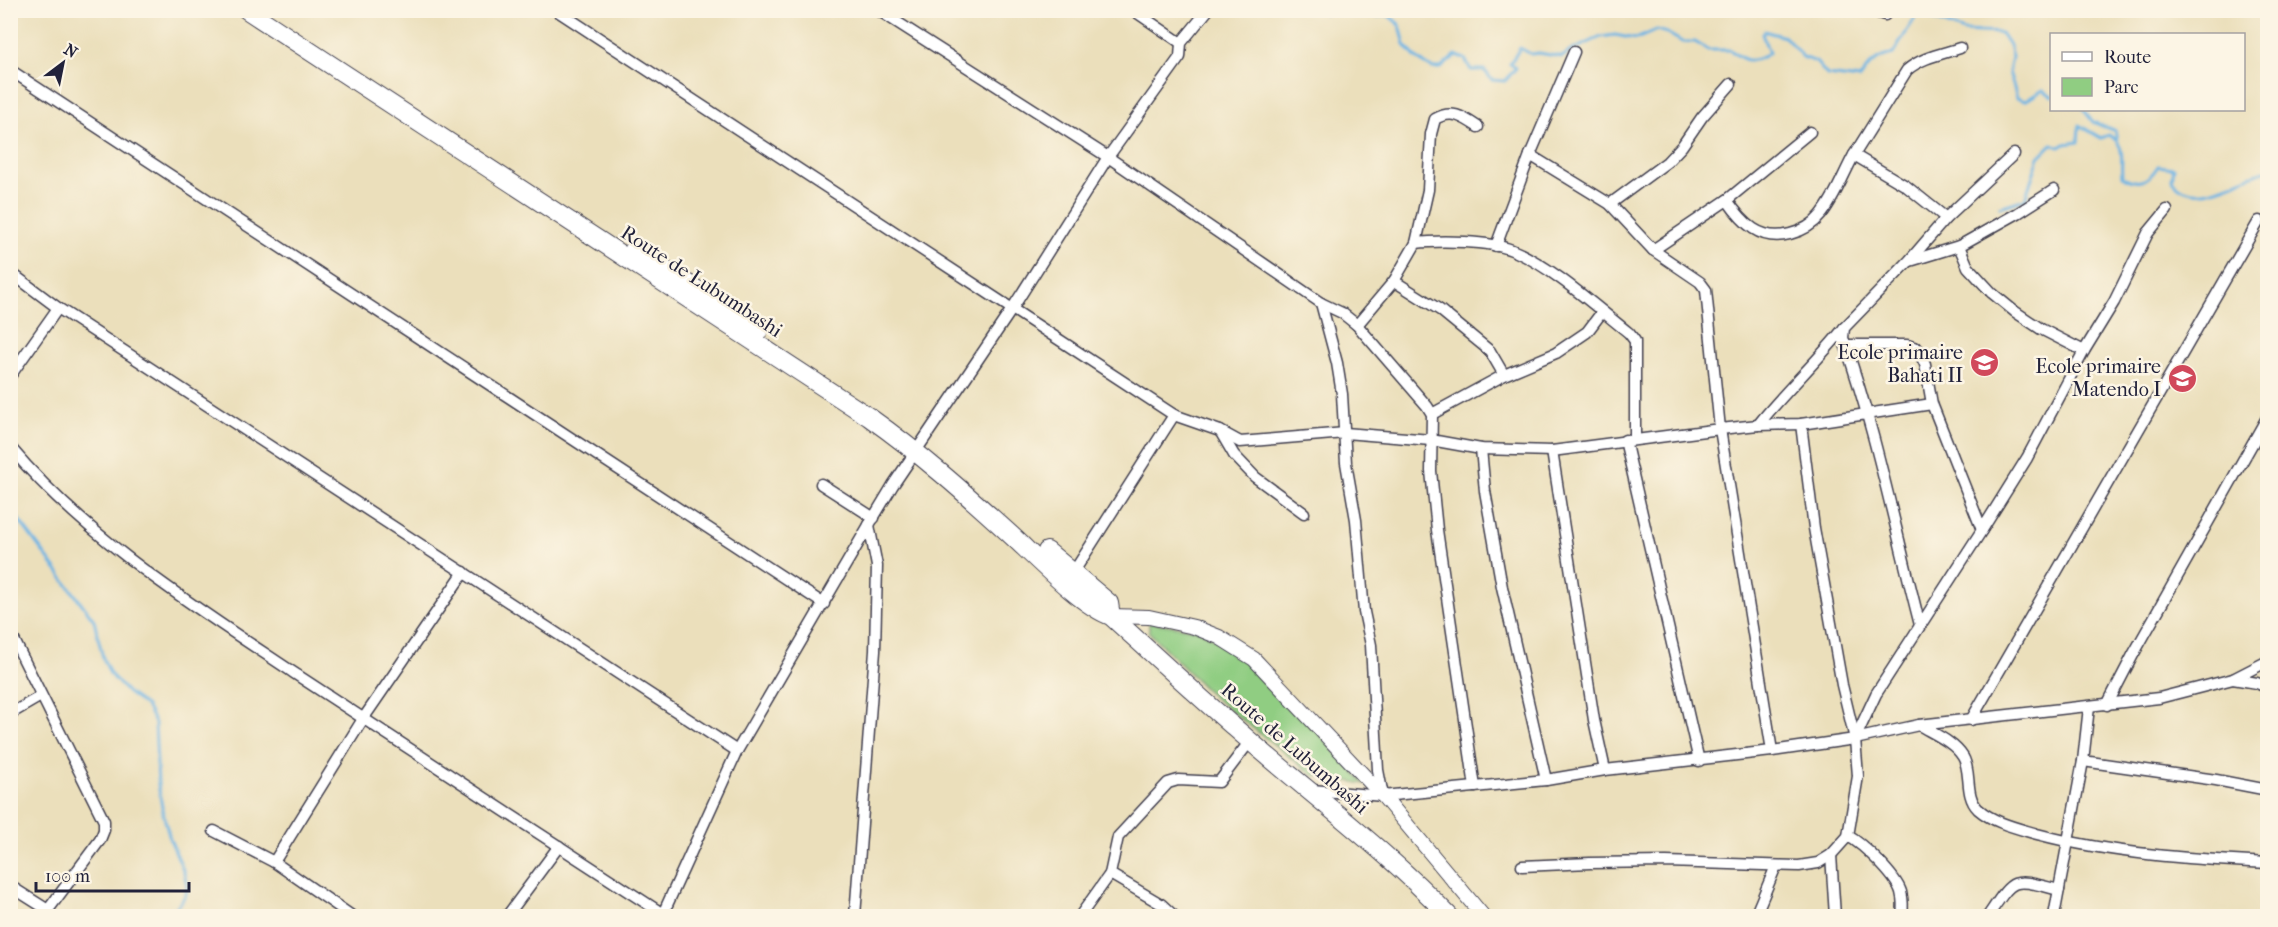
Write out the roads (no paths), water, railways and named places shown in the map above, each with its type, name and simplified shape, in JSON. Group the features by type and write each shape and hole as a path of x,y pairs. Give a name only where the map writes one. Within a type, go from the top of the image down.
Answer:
{"highway":[{"name":"Route de Lubumbashi","path":"247,10 869,417 920,447 1098,612 1111,616 1250,741 1395,864 1449,916"},
{"name":"Route de Lubumbashi","path":"267,10 806,362 920,447 1073,573 1109,603 1111,616"}],"street":[{"path":"556,10 1173,415 1220,430 1240,442 1345,433 1431,440 1481,449 1552,451 1720,429 1801,424 1932,404"},
{"path":"878,10 1108,157 1321,303 1342,313 1357,326 1427,406 1432,414 1431,471 1437,530 1475,787"},
{"path":"1133,10 1181,43"},
{"path":"10,447 76,516 120,552 221,624 662,915 737,751 871,521 1012,309 1108,157 1180,57 1181,43 1208,10"},
{"path":"1869,10 1886,15"},
{"path":"1727,200 1753,230 1765,236 1781,236 1809,227 1819,217 1854,155 1907,70 1915,63 1960,48"},
{"path":"1496,246 1530,155 1574,52"},
{"path":"10,70 824,604"},
{"path":"1610,204 1667,162 1731,84"},
{"path":"1357,326 1394,281 1416,243 1428,190 1431,134 1435,119 1450,114 1464,118 1478,127"},
{"path":"1653,250 1727,200 1810,132"},
{"path":"1758,425 1775,403 1826,352 1844,328 1909,261 1946,218 2014,154"},
{"path":"1530,155 1610,204 1653,250 1700,282 1706,290 1720,429 1772,751"},
{"path":"1854,155 1906,186 1946,218"},
{"path":"1909,261 1959,246 2054,190"},
{"path":"1855,739 1876,694 2026,458 2084,351 2114,302 2148,233 2167,210"},
{"path":"1971,720 2259,221"},
{"path":"1416,243 1434,241 1496,246 1512,250 1547,270 1629,333 1635,341 1630,440 1699,761"},
{"path":"1959,246 1968,267 1992,294 2041,329 2084,351"},
{"path":"10,272 58,308 737,751"},
{"path":"1394,281 1440,310 1490,351 1504,375"},
{"path":"1321,303 1337,363 1346,463 1356,520 1363,601 1371,645 1378,770 1383,796"},
{"path":"10,376 58,308"},
{"path":"1432,414 1504,375 1556,353 1587,332 1602,312"},
{"path":"1844,328 1843,338 1869,414 1920,625"},
{"path":"1846,345 1907,345 1917,348 1925,364 1932,404 1982,530"},
{"path":"1073,573 1173,415"},
{"path":"2107,705 2268,416"},
{"path":"1522,866 1666,862 1776,866 1818,863 1831,855 1848,836 1858,776 1855,739 1842,685 1814,528 1801,424"},
{"path":"1220,430 1234,455 1255,477 1304,513"},
{"path":"1481,449 1485,491 1502,587 1546,780"},
{"path":"1552,451 1594,720 1605,770"},
{"path":"821,484 871,521 877,566 875,641 855,916"},
{"path":"274,862 363,719 464,572"},
{"path":"1111,616 1170,620 1194,627 1236,646 1254,659 1383,796 1483,916"},
{"path":"10,632 104,821 104,830 100,840 47,913 10,886"},
{"path":"1309,790 1383,796 1546,780 1605,770 1699,761 1855,739 1919,725 2159,698 2233,679 2268,661"},
{"path":"2233,679 2264,684"},
{"path":"10,714 42,696"},
{"path":"2054,916 2066,842 2083,761 2089,707"},
{"path":"1919,725 1955,747 1964,759 1970,791 1977,807 2002,822 2066,842 2129,853 2268,863"},
{"path":"1080,916 1110,874 1118,837 1168,783 1178,780 1219,782 1250,741"},
{"path":"2083,761 2216,780 2268,790"},
{"path":"214,831 274,862 352,916"},
{"path":"1848,836 1866,848 1901,891 1902,916"},
{"path":"507,916 559,846"},
{"path":"1831,855 1835,916"},
{"path":"1755,916 1776,866"},
{"path":"1110,874 1161,904 1174,916"},
{"path":"1988,916 2008,886 2014,883 2031,883 2058,890"}],"waterway":[{"path":"1321,10 1325,14 1331,10"},
{"path":"1367,10 1377,17 1387,14 1400,25 1405,45 1416,58 1432,68 1441,68 1456,55 1465,59 1471,70 1484,70 1492,80 1505,81 1516,68 1510,64 1520,48 1531,54 1562,57 1601,37 1615,35 1636,39 1657,30 1682,42 1695,42 1708,50 1730,50 1749,60 1758,59 1769,53 1762,34 1764,31 1785,37 1803,57 1816,62 1827,75 1860,79 1874,62 1893,54 1918,13 1964,31 2001,33 2009,45 2012,57 2009,72 2017,98 2025,101 2043,90 2050,95"},
{"path":"2085,111 2093,122 2115,131 2117,138"},
{"path":"2000,207 2025,199 2039,157 2052,144 2060,147 2078,142 2079,125 2101,138 2109,135 2115,139 2122,153 2122,176 2133,181 2146,179 2158,166 2174,168 2172,179 2181,188 2192,192 2203,192 2264,171 2268,172"},
{"path":"10,508 94,620 103,658 110,674 128,693 146,706 155,723 158,784 163,813 187,886 186,894 181,902 168,916"}],"place":[{"name":"Ecole primaire Bahati II","path":"1984,363"},
{"name":"Ecole primaire Matendo I","path":"2182,378"}]}
